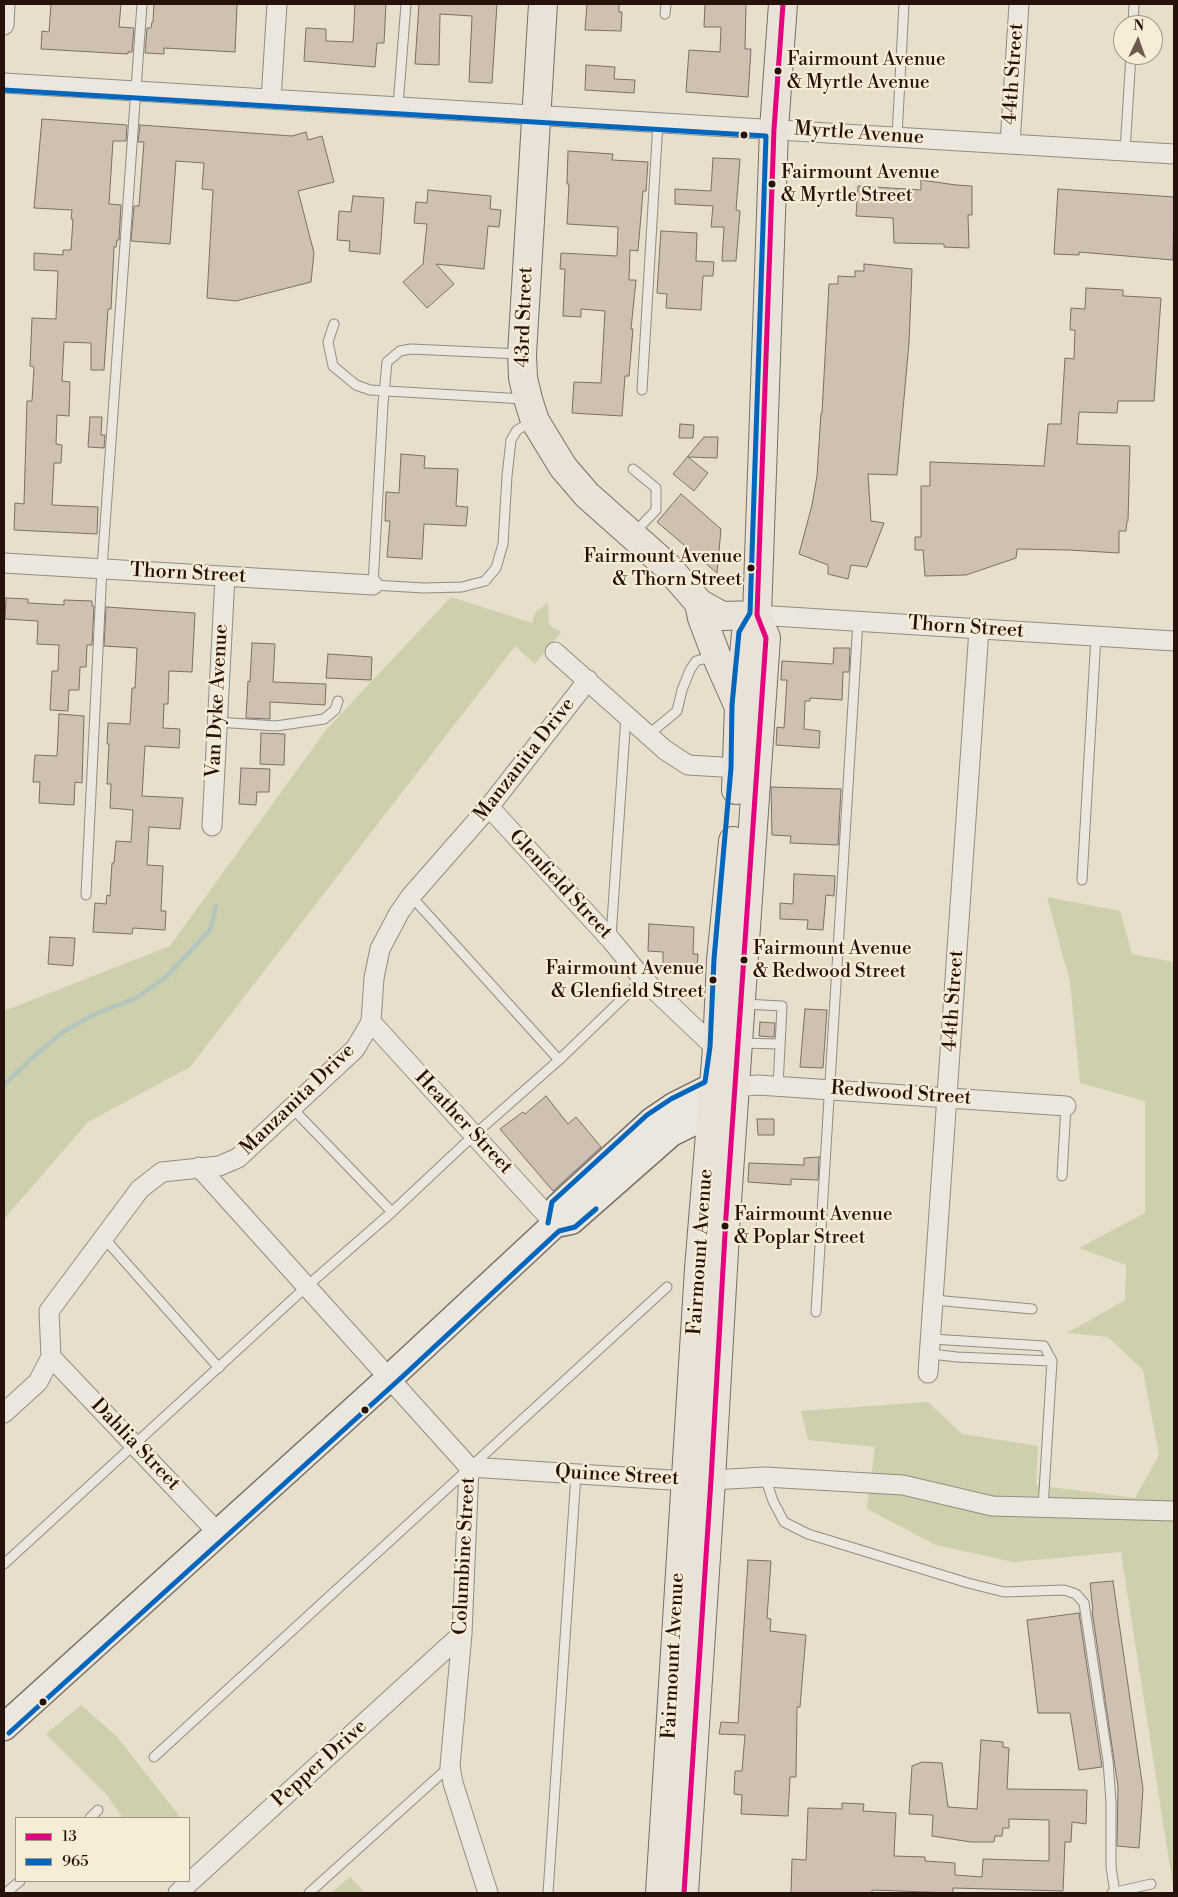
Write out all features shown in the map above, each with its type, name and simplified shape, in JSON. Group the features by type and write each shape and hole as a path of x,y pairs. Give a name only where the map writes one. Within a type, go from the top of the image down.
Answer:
{"main road":[{"name":"43rd Street","path":"543,4 522,354 523,378 531,410 563,468 587,495 667,566 699,603 702,618 718,660 739,706"},
{"name":"Fairmount Avenue","path":"684,1893 710,1114 728,1067 741,1004 766,638 758,615 774,129 783,4"},
{"path":"699,603 722,616 758,615"},
{"name":"Fairmount Avenue","path":"660,1893 698,1480 726,1216 728,1067 721,960 731,871 738,768 739,706 746,633 758,615"}],"street":[{"path":"4,25 5,4"},
{"path":"271,98 277,4"},
{"name":"44th Street","path":"1010,144 1019,4"},
{"name":"Myrtle Avenue","path":"4,82 1174,154"},
{"name":"Thorn Street","path":"4,562 373,585"},
{"name":"Van Dyke Avenue","path":"212,826 225,576"},
{"name":"Thorn Street","path":"758,615 1174,641"},
{"name":"44th Street","path":"928,1373 979,629"},
{"path":"555,652 665,750 688,765 738,768"},
{"name":"Manzanita Drive","path":"4,1413 38,1382 51,1357 49,1311 140,1189 162,1172 219,1166 238,1158 355,1049 371,1022 374,978 380,948 398,914 411,896 488,808 588,680"},
{"name":"Glenfield Street","path":"488,808 611,940 643,979 728,1067"},
{"name":"Heather Street","path":"371,1022 555,1224"},
{"path":"555,1224 558,1206 652,1121 728,1067"},
{"name":"Redwood Street","path":"728,1067 758,1085 1066,1106"},
{"path":"5,1722 218,1533 555,1224 571,1221 671,1133 710,1114"},
{"name":"Columbine Street","path":"199,1167 469,1467 462,1634 450,1766 453,1783 488,1893"},
{"name":"Dahlia Street","path":"51,1357 218,1533"},
{"name":"Quince Street","path":"469,1467 698,1480 764,1477 903,1485 992,1506 1174,1511"},
{"name":"Pepper Drive","path":"178,1893 462,1634"}],"lane":[{"path":"86,895 102,568 142,4"},
{"path":"398,106 406,4"},
{"path":"665,14 666,4"},
{"path":"896,136 904,4"},
{"path":"1125,151 1130,65"},
{"path":"642,390 658,122"},
{"path":"334,324 328,342 334,366 356,385 370,390 384,390 531,410 511,440 506,476 503,544 496,568 485,581 462,587 424,588 373,585 384,390 387,362 400,351 411,349 522,354"},
{"path":"632,535 656,510 656,488 633,469"},
{"path":"816,1312 829,1089 834,1041 858,622"},
{"path":"1082,880 1096,636"},
{"path":"648,734 677,711 682,690 696,661 707,658 718,660"},
{"path":"217,722 276,726 324,719 335,710 338,700"},
{"path":"611,940 626,715"},
{"path":"411,896 559,1060"},
{"path":"4,1564 306,1287 392,1212 474,1135 559,1060 643,979"},
{"path":"741,1004 782,1006 778,1086"},
{"path":"728,1067 780,1044"},
{"path":"1062,1176 1066,1106"},
{"path":"292,1108 392,1212"},
{"path":"104,1238 219,1368"},
{"path":"154,1757 667,1287"},
{"path":"934,1300 1032,1309"},
{"path":"931,1347 1044,1346 1052,1361 1043,1508"},
{"path":"931,1347 957,1357 1052,1361"},
{"path":"548,1893 576,1474"},
{"path":"764,1477 773,1501 784,1522 808,1534 1004,1592 1064,1590 1076,1594 1084,1603 1108,1762 1113,1893 1151,1884"},
{"path":"309,1893 450,1766"},
{"path":"91,1817 98,1810"},
{"path":"6,1893 19,1882"}],"green space":[{"path":"451,597 532,623 535,613 548,603 549,625 561,632 535,664 515,646 190,1067 88,1122 4,1219 4,1011 170,946 326,730"},
{"path":"1047,897 1120,911 1132,954 1174,962 1174,1893 1121,1552 1014,1562 936,1545 867,1509 875,1447 808,1440 801,1411 928,1402 962,1434 1038,1446 1036,1485 1135,1498 1159,1455 1143,1370 1108,1337 1067,1333 1125,1300 1126,1265 1079,1248 1145,1213 1145,1101 1080,1083 1070,982"},
{"path":"81,1705 117,1737 180,1817 122,1817 106,1794 46,1734"},
{"path":"350,1877 365,1893 331,1893"}],"building":[{"path":"51,4 121,4 119,27 134,28 132,52 128,52 128,54 41,49 42,31 49,32"},
{"path":"154,4 237,4 235,52 164,48 164,54 145,53 147,28 151,28 153,22"},
{"path":"355,4 386,4 384,43 377,43 375,67 304,61 306,28 326,29 326,41 353,42"},
{"path":"419,4 497,4 492,83 469,82 472,16 440,14 439,65 415,64"},
{"path":"587,4 619,4 619,12 622,12 621,31 585,30"},
{"path":"705,4 746,4 745,49 751,49 748,97 686,92 689,50 720,52 721,27 704,27"},
{"path":"586,65 615,67 614,79 635,80 634,93 585,90"},
{"path":"42,119 127,125 126,141 113,141 109,204 121,205 119,240 117,240 116,247 114,247 111,309 108,309 104,370 91,370 91,343 64,342 62,381 70,382 69,416 57,415 56,444 62,445 61,463 54,463 52,505 98,507 97,534 14,530 15,503 24,504 27,401 32,401 34,367 30,366 32,318 56,319 58,271 34,270 34,253 63,255 63,250 71,250 72,210 34,208"},
{"path":"140,125 292,136 306,132 308,140 322,136 334,182 298,191 314,253 311,282 236,301 207,298 213,190 202,189 204,163 176,161 170,244 131,241 134,206 139,206 144,142 138,142"},
{"path":"568,151 613,154 612,160 648,162 646,191 643,191 638,251 630,250 629,280 636,280 629,376 625,376 622,416 572,413 574,382 601,383 605,311 581,309 581,317 563,316 565,269 560,269 561,253 617,256 618,227 567,224"},
{"path":"713,158 740,159 736,210 740,211 736,261 722,261 724,227 711,227 713,206 675,204 675,189 711,191"},
{"path":"921,180 972,186 972,215 968,215 969,248 944,247 944,244 894,243 893,218 856,216 858,186 921,190"},
{"path":"1058,189 1174,197 1173,260 1079,252 1079,255 1054,254"},
{"path":"428,190 491,196 490,209 501,210 499,227 488,226 484,269 436,264 454,284 427,308 403,282 423,264 427,224 414,223 416,202 427,203"},
{"path":"353,196 384,198 380,254 349,251 350,241 337,240 339,211 351,212"},
{"path":"661,231 697,233 696,261 714,262 713,276 703,276 701,310 666,308 667,294 657,293"},
{"path":"864,264 912,269 909,343 897,475 868,474 871,521 884,523 867,567 851,565 848,579 828,574 828,565 799,554 812,505 817,476 829,284 838,284 838,276 855,277 855,271 864,271"},
{"path":"1086,288 1123,290 1123,296 1161,298 1154,401 1118,401 1117,413 1079,412 1077,444 1130,446 1128,521 1126,531 1119,531 1119,553 1017,549 1016,558 966,575 925,576 923,550 915,550 915,537 921,537 921,486 930,486 930,462 1044,466 1048,424 1061,424 1065,358 1074,359 1075,330 1070,330 1071,308 1085,309"},
{"path":"90,417 102,417 101,435 105,435 104,448 88,447"},
{"path":"680,424 694,425 693,438 679,438"},
{"path":"704,437 718,437 717,458 688,457 708,473 694,491 673,474"},
{"path":"401,454 425,456 424,468 458,469 456,506 468,507 466,526 424,524 422,559 387,557 390,521 385,521 386,492 399,493"},
{"path":"681,494 721,529 717,573 657,522"},
{"path":"6,598 28,599 28,603 64,605 64,600 92,601 92,606 94,606 92,645 87,645 86,667 80,667 79,690 69,690 68,711 50,710 52,671 58,671 59,645 37,644 38,621 5,619"},
{"path":"106,607 195,613 192,672 169,671 168,704 164,704 163,728 180,729 179,748 145,746 142,796 183,798 180,829 149,827 147,865 163,866 161,911 166,911 165,930 133,928 132,934 93,932 95,903 106,904 107,895 110,896 112,863 114,863 116,841 131,842 133,810 110,808 111,784 107,784 109,744 107,744 108,723 130,724 132,688 135,688 137,648 104,646"},
{"path":"252,643 275,644 273,682 326,684 325,705 270,702 270,719 246,718"},
{"path":"834,648 850,648 849,672 843,672 842,700 810,698 810,701 805,701 804,729 820,731 819,748 776,745 777,727 784,728 787,680 781,680 782,661 833,664"},
{"path":"328,654 372,657 371,680 326,678"},
{"path":"59,714 84,716 82,783 75,782 74,805 39,803 40,782 33,782 35,755 57,756"},
{"path":"261,733 285,734 284,765 260,764"},
{"path":"241,768 270,769 269,792 257,792 256,805 239,804"},
{"path":"771,787 841,789 838,845 790,843 791,836 772,835"},
{"path":"794,874 835,876 834,896 826,895 823,930 807,929 808,920 780,919 780,903 793,904"},
{"path":"649,924 694,927 693,954 698,954 697,970 663,968 663,952 648,951"},
{"path":"50,937 75,938 73,966 48,964"},
{"path":"805,1009 827,1010 823,1068 800,1067"},
{"path":"760,1022 775,1023 774,1037 759,1036"},
{"path":"546,1096 568,1124 576,1117 601,1147 553,1191 500,1129 523,1112 525,1114"},
{"path":"757,1119 774,1119 774,1135 758,1135"},
{"path":"819,1157 818,1180 791,1179 791,1185 748,1182 749,1163 804,1165 804,1158"},
{"path":"748,1560 771,1561 767,1618 771,1619 770,1631 806,1635 800,1707 797,1707 796,1777 790,1777 788,1816 741,1814 742,1795 734,1794 735,1771 742,1771 745,1735 719,1734 721,1722 738,1723"},
{"path":"1113,1581 1143,1789 1139,1848 1117,1846 1118,1787 1092,1611 1090,1583"},
{"path":"1079,1613 1102,1767 1079,1770 1070,1713 1038,1713 1027,1620"},
{"path":"981,1740 1003,1742 1003,1747 1009,1748 1007,1789 1087,1790 1086,1824 1072,1822 1071,1842 1065,1842 1063,1891 953,1888 953,1893 872,1890 872,1893 791,1893 792,1859 806,1860 808,1808 842,1809 842,1803 864,1804 863,1811 896,1813 894,1856 925,1857 925,1861 955,1863 955,1875 982,1877 983,1859 1049,1861 1049,1820 1009,1819 1009,1828 1003,1828 1002,1836 995,1836 994,1842 971,1842 932,1836 933,1815 909,1814 912,1766 922,1762 942,1763 948,1807 977,1809"}],"waterway":[{"path":"4,1085 63,1032 93,1015 136,998 166,977 210,930 216,906"}],"transit line":[{"name":"13","path":"684,1893 726,1216 766,638 757,615 774,129 783,4"},
{"name":"965","path":"4,90 766,136 750,613 739,632 732,705 731,768 714,959 710,1047 705,1082 671,1099 647,1115 552,1202 548,1223"},
{"name":"965","path":"9,1733 402,1377 559,1231 575,1227 596,1209"}],"place":[{"name":"Fairmount Avenue & Myrtle Avenue","path":"778,71"},
{"name":"Fairmount Avenue & Myrtle Street","path":"772,184"},
{"name":"Fairmount Avenue & Thorn Street","path":"751,568"},
{"name":"Fairmount Avenue & Redwood Street","path":"744,960"},
{"name":"Fairmount Avenue & Glenfield Street","path":"713,980"},
{"name":"Fairmount Avenue & Poplar Street","path":"725,1226"}]}
